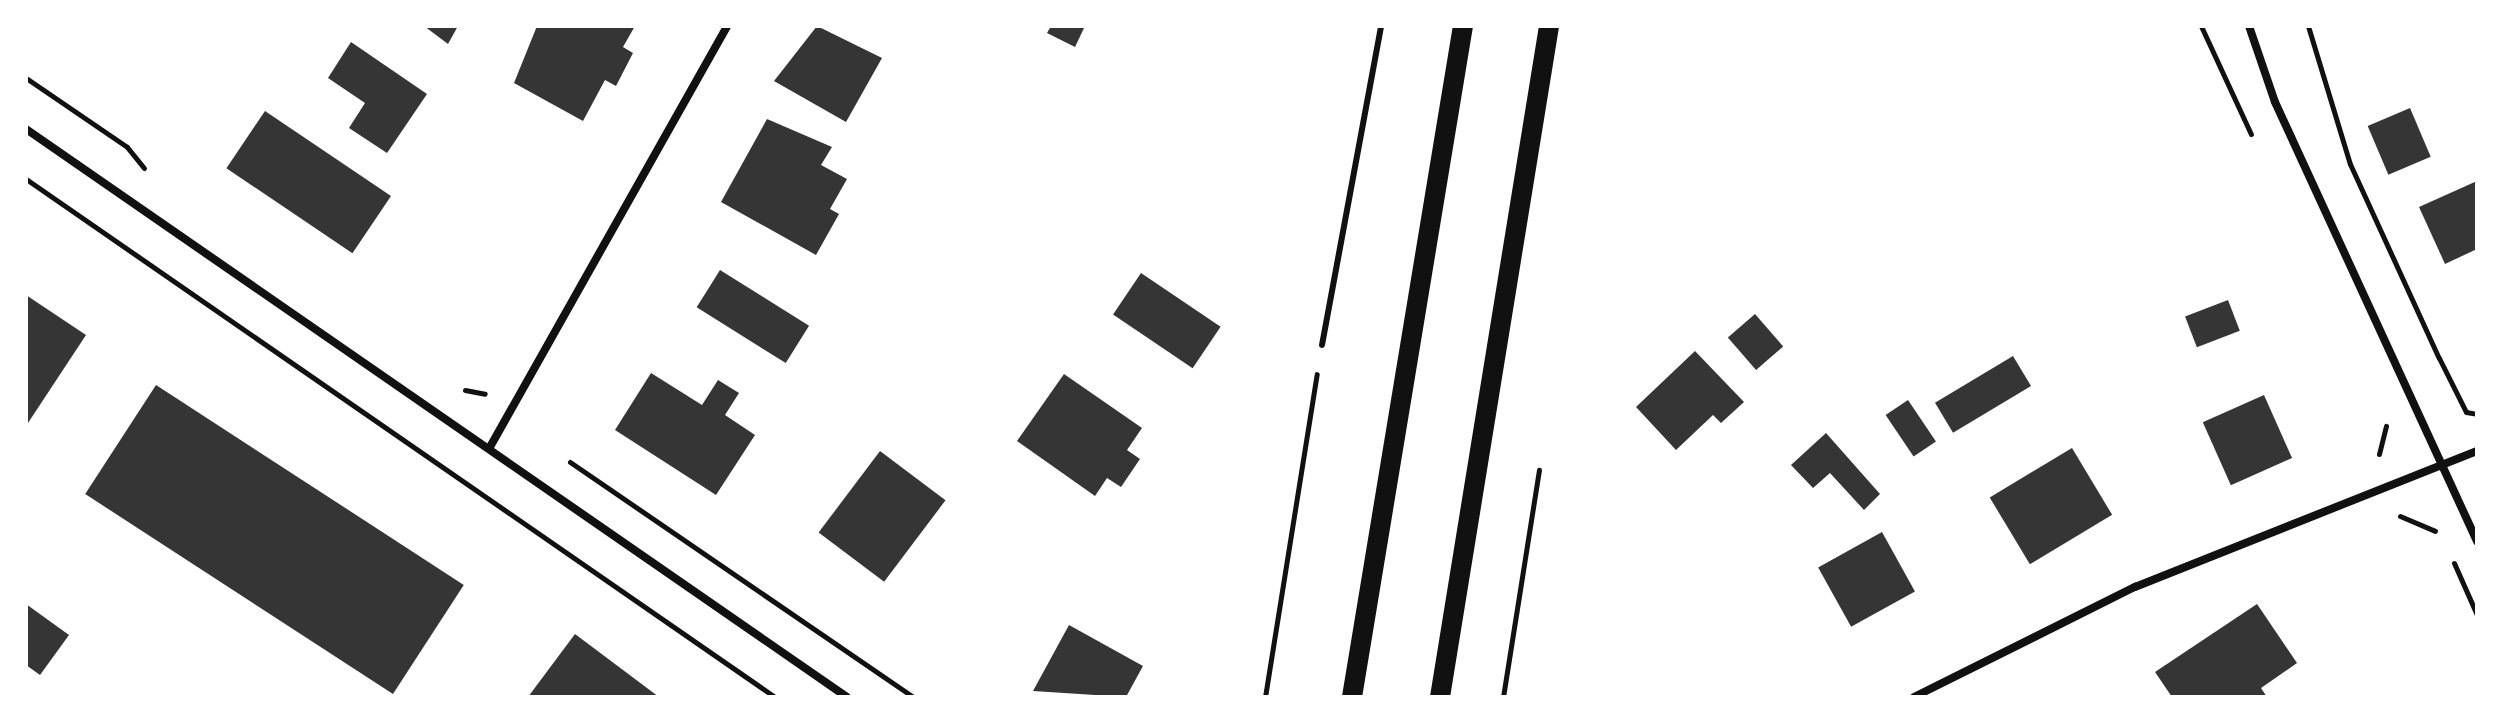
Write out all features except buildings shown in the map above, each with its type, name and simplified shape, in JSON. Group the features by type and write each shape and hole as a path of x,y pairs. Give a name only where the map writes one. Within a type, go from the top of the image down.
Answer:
{"main road":[{"path":"1352,697 1463,26"},
{"path":"1440,697 1549,26"}],"street":[{"path":"490,447 727,26"},
{"path":"2249,26 2275,102 2477,542"},
{"path":"26,129 490,447 847,697"},
{"path":"1914,697 2135,587 2477,451"}],"lane":[{"path":"1322,345 1381,26"}],"path":[{"path":"2201,26 2256,145"},
{"path":"2308,26 2350,164 2459,398 2477,414"},
{"path":"26,78 152,174"},
{"path":"26,179 775,697"},
{"path":"1265,697 1322,345"},
{"path":"455,383 477,395 495,388"},
{"path":"2376,458 2387,439 2381,414"},
{"path":"564,458 913,697"},
{"path":"1503,697 1539,470"},
{"path":"2387,517 2417,520 2444,543"},
{"path":"2451,558 2477,615"}]}
